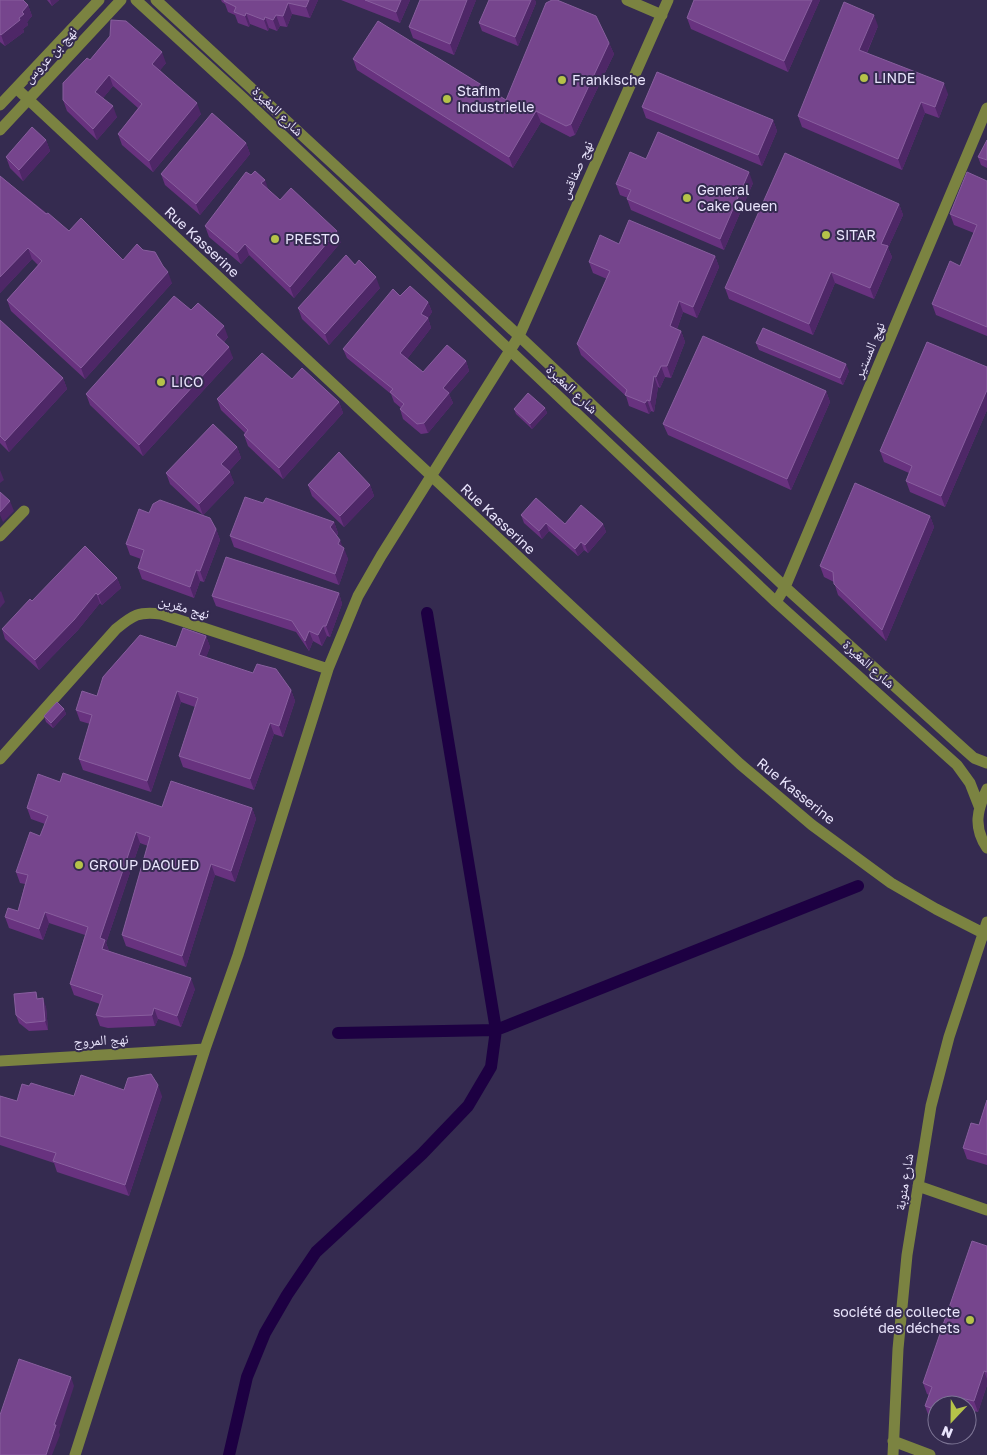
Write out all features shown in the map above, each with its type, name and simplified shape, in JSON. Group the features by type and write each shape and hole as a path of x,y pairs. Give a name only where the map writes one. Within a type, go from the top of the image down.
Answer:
{"street":[{"name":"نهج بن عروس","path":"0,106 99,0"},
{"name":"نهج بن عروس","path":"0,130 121,0"},
{"name":"شارع المغيرة","path":"136,0 242,97 509,352 776,602 924,733 957,765 970,783 979,806"},
{"name":"شارع المغيرة","path":"156,0 519,336 785,587 974,758 987,763"},
{"path":"158,20 174,0"},
{"path":"627,0 662,15"},
{"name":"نهج صفاقس","path":"75,1455 205,1049 238,955 328,668 358,596 381,556 519,336 668,0"},
{"name":"Rue Kasserine","path":"16,88 740,764 812,825 891,882 936,909 985,930"},
{"name":"نهج المستير","path":"776,602 785,587 987,108"},
{"path":"1,534 24,511"},
{"name":"نهج مقرين","path":"0,759 116,629 138,614 146,612 161,614 328,668"},
{"path":"987,789 979,806 977,823 981,840 987,848"},
{"name":"شارع منوبة","path":"893,1455 899,1340 907,1255 931,1106 948,1037 985,930"},
{"name":"نهج المروج","path":"0,1061 205,1049"},
{"path":"918,1186 987,1210"},
{"path":"893,1442 930,1455"}],"building":[{"path":"0,0 23,0 28,5 22,12 24,14 19,18 20,20 1,35 0,34"},
{"path":"224,0 309,0 306,7 288,3 283,16 276,15 273,20 265,17 264,20 246,13 245,16 234,12 236,7"},
{"path":"365,0 401,0 396,12"},
{"path":"420,0 467,0 450,44 409,27"},
{"path":"489,0 531,0 515,37 479,23"},
{"path":"557,0 596,16 609,43 571,124 566,126 536,111 509,157 353,59 378,21 506,100 546,3"},
{"path":"694,0 812,0 784,61 687,18"},
{"name":"LINDE","path":"844,2 874,15 859,50 944,83 935,107 921,102 898,159 798,116"},
{"path":"111,20 126,21 162,52 152,64 197,103 149,161 118,134 142,104 109,75 95,92 113,106 93,129 63,100 63,83 87,58 90,60 110,36"},
{"path":"657,72 773,120 758,155 642,107"},
{"path":"212,113 246,143 196,204 161,174"},
{"path":"32,127 46,140 19,170 6,157"},
{"name":"General Cake Queen","path":"658,132 749,172 720,239 627,199 631,190 616,184 630,152 646,159"},
{"path":"987,140 987,160 978,157"},
{"name":"SITAR","path":"785,153 899,204 881,244 888,246 870,288 831,272 809,324 725,288"},
{"name":"PRESTO","path":"255,171 265,180 261,183 280,200 291,188 337,231 290,287 245,244 237,253 205,226 246,172 251,175"},
{"path":"967,172 987,181 987,327 932,304 950,261 960,266 977,225 950,214"},
{"path":"0,176 69,231 81,218 123,260 137,244 143,250 155,252 168,272 81,368 7,300 42,261 28,248 0,277"},
{"path":"629,220 715,256 693,307 679,301 670,326 681,331 667,366 661,366 656,377 654,376 650,401 647,400 645,403 625,395 627,390 577,344 610,271 589,262 600,235 619,244"},
{"path":"346,255 355,265 359,260 376,277 325,334 298,308"},
{"path":"410,286 428,302 421,314 428,318 400,353 423,372 447,345 466,361 443,388 449,393 424,423 417,424 400,409 404,404 390,392 393,389 343,349 393,289 400,296"},
{"name":"LICO","path":"174,296 191,310 198,303 224,326 216,335 229,347 139,445 86,394"},
{"path":"0,320 63,378 5,441 0,436"},
{"path":"763,328 846,364 840,378 756,343"},
{"path":"703,336 826,391 787,479 663,424"},
{"path":"927,342 987,367 987,390 941,496 906,481 912,466 880,451"},
{"path":"262,353 292,379 302,368 339,402 279,468 244,435 248,430 217,399"},
{"path":"528,393 545,408 530,424 514,409"},
{"path":"213,424 237,447 221,464 230,472 199,504 166,473"},
{"path":"339,452 370,485 340,516 308,485"},
{"path":"855,483 930,516 882,630 834,584 833,572 820,566"},
{"path":"0,492 10,501 0,512"},
{"path":"245,497 263,503 266,498 334,522 330,527 340,540 338,544 344,548 335,574 230,536"},
{"path":"536,498 565,524 581,505 603,524 585,545 581,542 575,549 546,523 539,531 521,515"},
{"path":"160,500 210,518 216,529 200,571 196,570 190,587 138,568 144,550 126,544 139,509 149,513 153,504"},
{"path":"85,546 117,578 98,595 96,593 74,620 35,660 2,629"},
{"path":"226,557 339,593 326,626 323,626 318,635 309,631 305,641 292,621 212,596"},
{"path":"183,628 206,636 199,655 253,673 257,664 276,669 291,690 279,726 270,723 250,779 179,756 198,698 177,691 147,781 79,759 92,715 76,710 82,691 97,696 103,677 140,635 176,647"},
{"path":"57,702 64,709 51,723 44,716"},
{"path":"63,773 162,807 171,781 252,808 231,871 211,864 182,956 122,935 150,837 136,832 100,938 105,940 102,949 191,978 177,1016 154,1008 152,1015 104,1017 96,1015 103,995 70,984 88,927 45,912 39,929 5,917 8,908 18,911 28,875 16,872 30,832 40,836 48,816 27,808 38,774 60,782"},
{"path":"36,992 37,999 43,998 45,1021 26,1023 16,1015 14,994"},
{"path":"151,1074 158,1085 125,1185 53,1161 56,1153 0,1136 0,1096 17,1101 22,1084 29,1086 31,1083 74,1096 81,1075 124,1090 128,1078"},
{"path":"987,1100 987,1155 963,1148 971,1123 979,1125"},
{"name":"société de collecte des déchets","path":"972,1241 987,1246 987,1372 984,1371 976,1395 929,1395 932,1387 923,1383"},
{"path":"19,1359 71,1377 54,1425 56,1425 46,1455 0,1455 0,1415"}],"waterway":[{"path":"229,1455 247,1377 265,1333 287,1295 316,1252 422,1154 468,1106 491,1067 496,1030 427,613"},
{"path":"338,1033 496,1030 858,886"}],"place":[{"name":"LINDE","path":"864,78"},
{"name":"Frankische","path":"562,80"},
{"name":"Stafim Industrielle","path":"447,99"},
{"name":"General Cake Queen","path":"687,198"},
{"name":"SITAR","path":"826,235"},
{"name":"PRESTO","path":"275,239"},
{"name":"LICO","path":"161,382"},
{"name":"GROUP DAOUED","path":"79,865"},
{"name":"société de collecte des déchets","path":"970,1320"}]}
